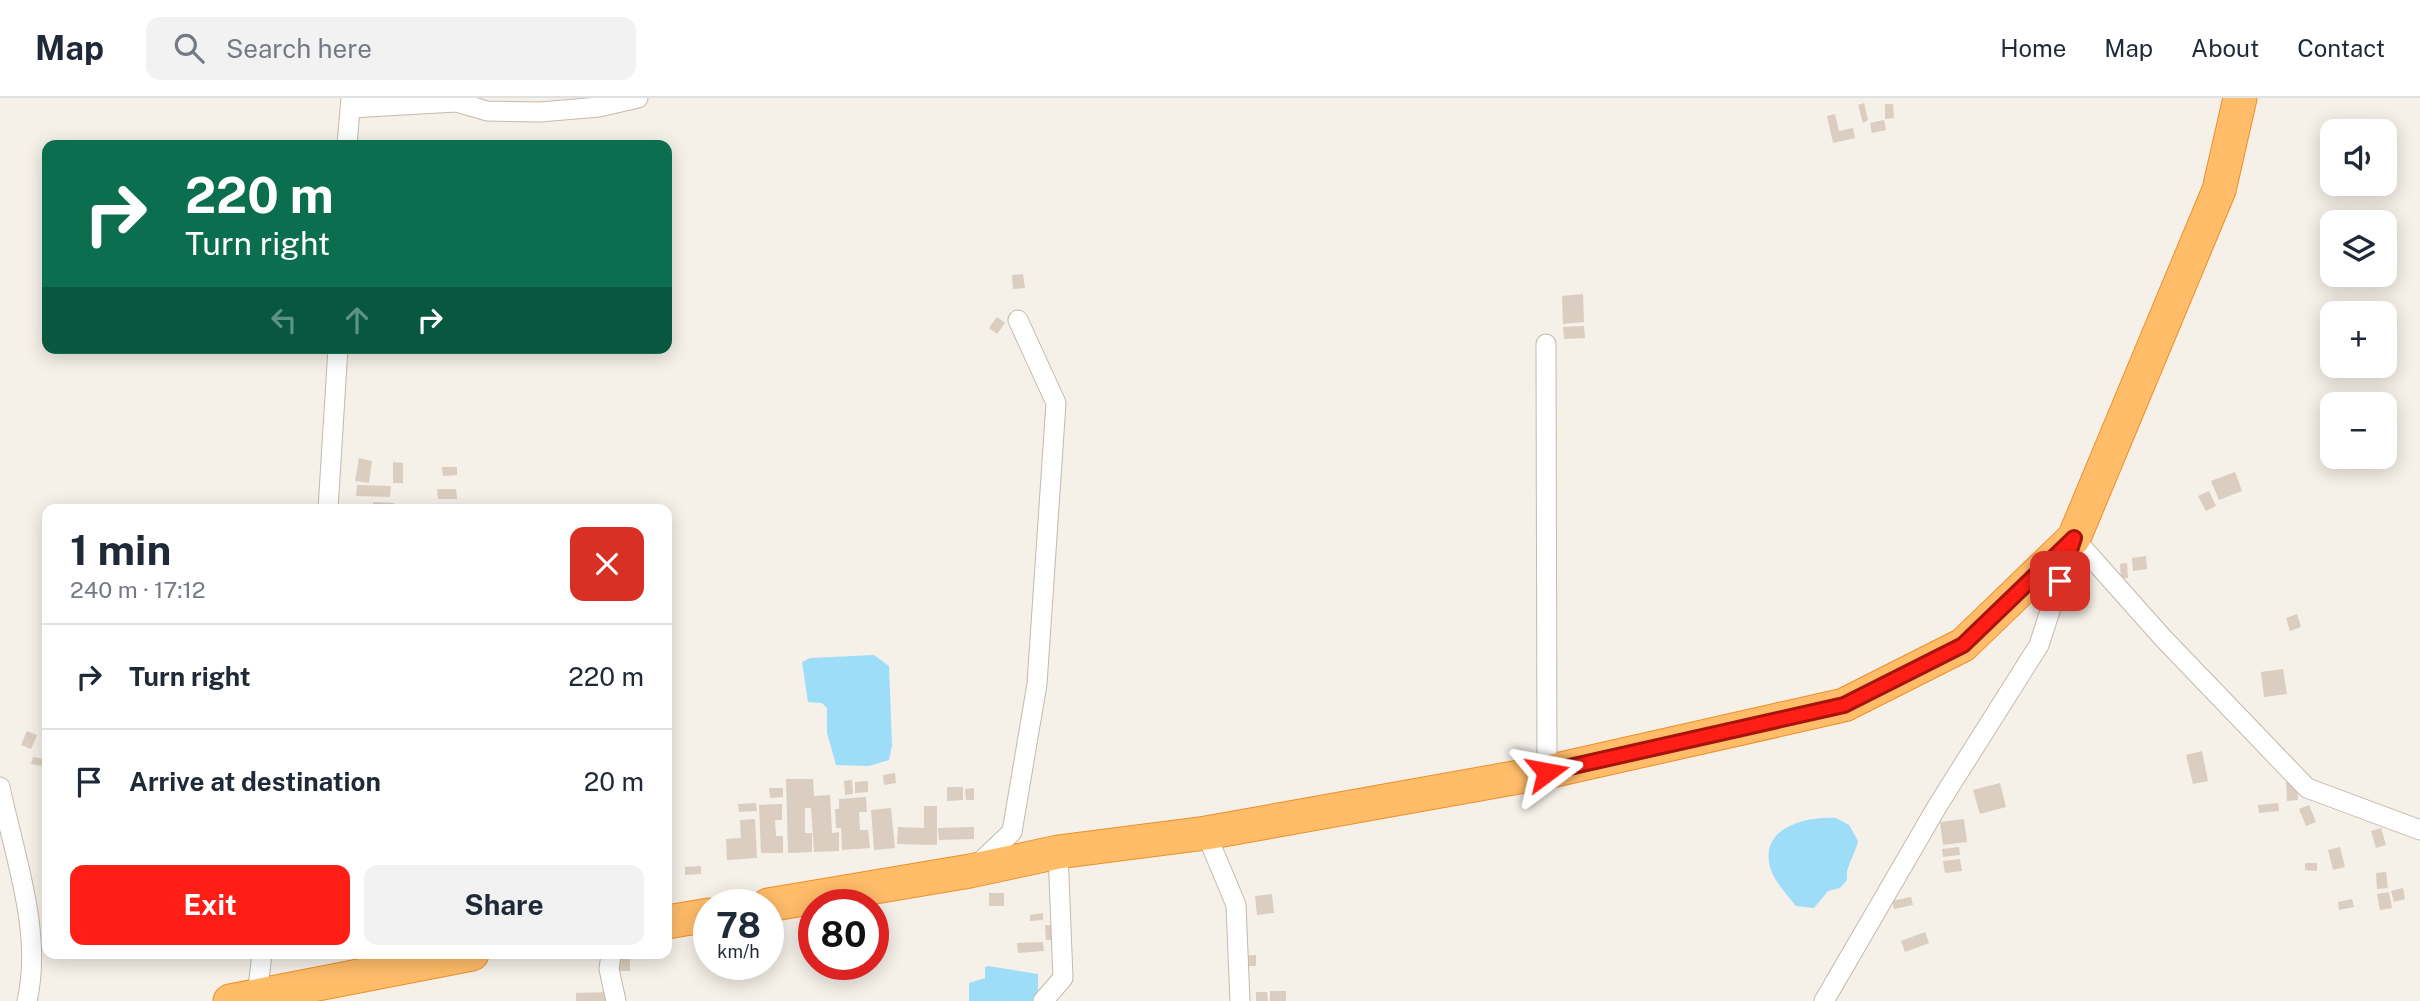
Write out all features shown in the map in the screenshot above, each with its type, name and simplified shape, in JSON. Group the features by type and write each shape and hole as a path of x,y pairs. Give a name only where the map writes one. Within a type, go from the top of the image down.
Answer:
{"highway":[{"path":"784,902 970,872 1058,852 1206,833 1547,772 1844,705 1963,645 2074,538 2218,190 2240,98"},
{"path":"672,921 693,918"},
{"path":"243,998 446,959"}],"street":[{"path":"347,140 351,103 456,102 487,111 540,112 599,107 638,98"},
{"path":"970,872 1012,832 1037,684 1056,403 1018,320"},
{"path":"1546,344 1547,772"},
{"path":"328,504 338,354"},
{"path":"2074,538 2163,638 2307,788 2420,830"},
{"path":"1824,1001 1938,804 2039,645 2074,538"},
{"path":"0,787 30,931 33,974 27,1001"},
{"path":"1206,833 1237,905 1240,1001"},
{"path":"1043,1001 1063,978 1058,852"},
{"path":"243,998 260,959"},
{"path":"610,959 609,969 616,1001"}],"water":[{"path":"874,655 889,666 892,745 889,760 869,766 836,765 827,733 827,708 822,703 808,702 802,662 810,658"},
{"path":"1836,818 1849,825 1858,841 1847,870 1847,880 1840,888 1828,891 1814,908 1796,906 1771,870 1771,844 1777,835 1798,822"},
{"path":"985,967 1038,974 1038,998 1032,1001 969,1001 969,983 985,978"}],"building":[{"path":"1864,103 1868,120 1863,123 1858,105"},
{"path":"1885,104 1893,104 1894,118 1885,119"},
{"path":"1835,114 1839,131 1853,128 1855,138 1833,143 1827,116"},
{"path":"1884,120 1886,130 1872,133 1870,123"},
{"path":"1023,274 1025,288 1013,289 1012,275"},
{"path":"1583,294 1584,322 1563,324 1562,296"},
{"path":"997,317 1005,323 997,334 989,328"},
{"path":"1584,326 1585,338 1564,339 1563,327"},
{"path":"359,458 372,461 369,483 355,481"},
{"path":"393,462 403,463 403,483 393,483"},
{"path":"442,467 457,467 457,475 443,476"},
{"path":"2235,472 2242,491 2219,500 2211,481"},
{"path":"357,485 391,486 390,497 356,496"},
{"path":"437,489 456,489 457,499 438,499"},
{"path":"2209,491 2216,506 2206,511 2198,496"},
{"path":"373,502 394,503 394,504"},
{"path":"2146,556 2147,569 2133,571 2132,558"},
{"path":"2127,563 2128,578 2121,578 2120,564"},
{"path":"2297,614 2301,627 2290,631 2286,618"},
{"path":"2283,669 2287,694 2264,697 2261,672"},
{"path":"27,731 37,735 31,749 21,745"},
{"path":"2202,751 2208,781 2193,784 2186,755"},
{"path":"33,757 42,759 41,766 31,764"},
{"path":"895,773 896,783 884,785 883,775"},
{"path":"786,779 813,779 814,796 830,795 832,833 839,832 839,851 814,852 811,808 805,808 805,833 812,833 812,852 788,853"},
{"path":"852,780 853,794 845,795 844,781"},
{"path":"868,781 868,792 855,793 855,782"},
{"path":"2297,781 2298,800 2287,801 2286,782"},
{"path":"2000,783 2006,807 1980,814 1973,790"},
{"path":"947,787 963,787 963,800 947,801"},
{"path":"769,788 783,788 783,797 770,798"},
{"path":"974,788 974,800 966,800 965,789"},
{"path":"866,797 867,812 859,812 860,830 868,830 870,848 842,850 841,828 836,828 835,809 839,809 839,799"},
{"path":"756,803 757,811 739,812 738,804"},
{"path":"2278,803 2279,811 2259,813 2258,805"},
{"path":"782,804 782,820 775,820 776,836 783,836 783,853 761,853 759,805"},
{"path":"2309,805 2316,822 2306,826 2299,809"},
{"path":"924,806 937,806 937,845 897,844 898,827 924,828"},
{"path":"891,808 895,848 874,850 871,810"},
{"path":"755,819 757,858 727,860 726,839 741,838 740,820"},
{"path":"1964,819 1967,842 1943,845 1940,822"},
{"path":"974,827 974,839 939,840 938,828"},
{"path":"2381,828 2386,845 2376,848 2371,831"},
{"path":"1959,847 1960,855 1943,857 1942,849"},
{"path":"2340,847 2345,867 2333,870 2328,850"},
{"path":"1960,859 1962,871 1945,873 1943,861"},
{"path":"2305,863 2317,863 2317,871 2305,870"},
{"path":"701,866 701,874 685,875 685,867"},
{"path":"2386,872 2388,888 2377,889 2376,873"},
{"path":"2403,888 2405,899 2394,902 2391,891"},
{"path":"2389,892 2392,908 2380,910 2377,894"},
{"path":"989,893 1004,893 1004,906 989,906"},
{"path":"1272,894 1274,913 1257,915 1255,896"},
{"path":"1911,897 1913,905 1894,909 1892,901"},
{"path":"2352,899 2354,907 2339,910 2338,902"},
{"path":"1043,913 1043,920 1030,921 1030,915"},
{"path":"1045,925 1055,925 1055,940 1046,940"},
{"path":"1925,932 1929,943 1905,952 1901,941"},
{"path":"1043,942 1044,951 1018,953 1017,943"},
{"path":"1256,955 1256,966 1242,966 1242,956"},
{"path":"615,959 630,959 630,971 615,971"},
{"path":"1270,991 1286,991 1286,1001 1270,1001"},
{"path":"610,992 610,1001 576,1001 576,993"},
{"path":"1256,992 1267,992 1268,1001 1256,1001"}],"route":[{"path":"1547,772 1844,705 1963,645 2074,538 2060,581"}]}
